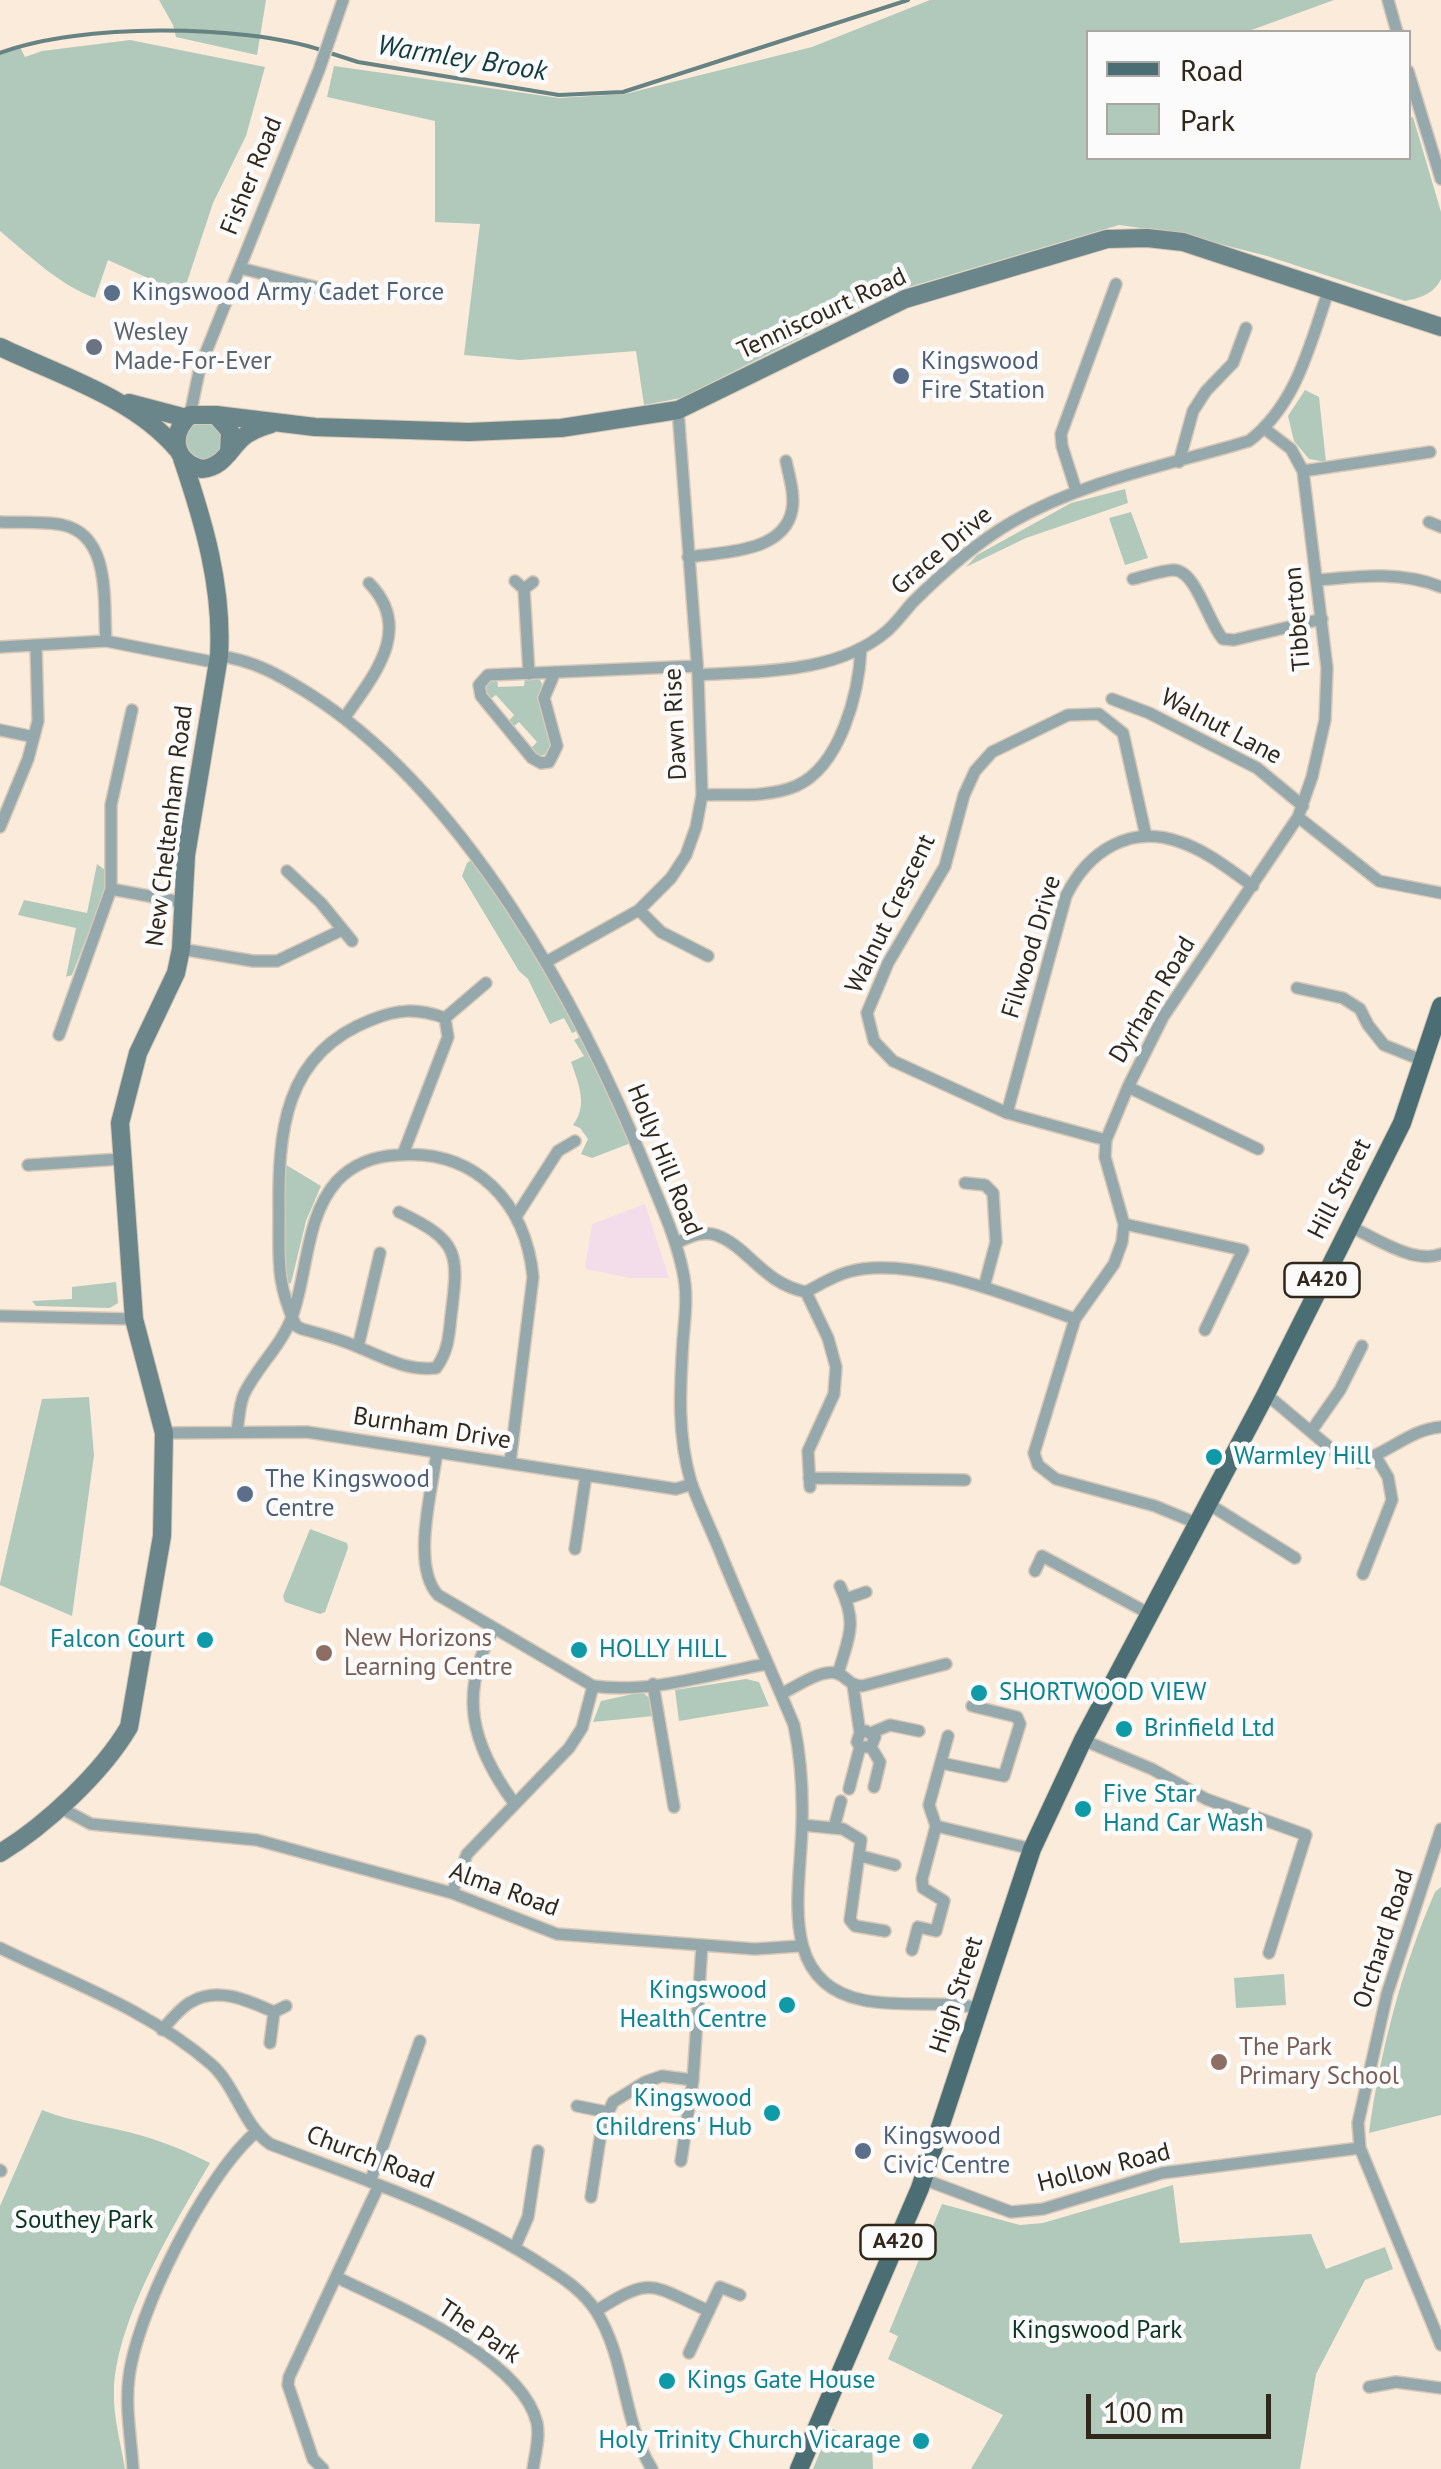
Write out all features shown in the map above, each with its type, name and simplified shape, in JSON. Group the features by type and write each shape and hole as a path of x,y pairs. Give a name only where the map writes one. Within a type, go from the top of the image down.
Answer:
{"main road":[{"name":"Hill Street","path":"1184,1546 1266,1394 1402,1122 1437,1032 1441,1006"},
{"name":"High Street","path":"799,2469 923,2179 1032,1850 1083,1740 1184,1546"}],"street":[{"name":"Fisher Road","path":"188,416 200,368 343,0"},
{"path":"1388,0 1396,30"},
{"path":"1411,81 1441,178"},
{"name":"Tenniscourt Road","path":"213,415 271,424 486,431 579,426 678,410 905,299 1107,239 1183,242 1440,322"},
{"path":"240,268 347,295"},
{"path":"1076,490 1061,434 1116,284"},
{"path":"1328,288 1286,403 1265,429 1291,449 1303,471 1430,452"},
{"path":"1180,462 1193,411 1233,363 1246,328"},
{"path":"0,346 100,394 158,428 180,454 202,469 226,457"},
{"path":"200,368 202,400 230,431 226,457"},
{"path":"100,394 188,416 213,415"},
{"name":"Dawn Rise","path":"546,962 640,910 672,878 696,827 702,795 697,670 678,410"},
{"path":"180,454 177,433 188,416"},
{"path":"200,513 206,490 226,457 244,436 271,424"},
{"name":"Grace Drive","path":"861,648 886,632 915,600 1012,522 1076,490 1249,441 1265,429"},
{"name":"New Cheltenham Road","path":"0,1853 59,1807 116,1750 129,1728 162,1536 164,1434 134,1320 120,1123 138,1053 176,973 186,904 186,855 218,659 220,631 211,550 180,454"},
{"path":"688,557 750,548 777,535 792,512 786,461"},
{"name":"Tibberton","path":"1300,811 1325,720 1327,668 1303,471"},
{"path":"0,522 68,526 90,540 101,564 106,642"},
{"path":"1133,579 1182,571 1190,577 1214,630 1223,639 1234,640 1322,618"},
{"path":"1318,580 1374,575 1440,582"},
{"path":"345,716 388,648 388,615 379,593 369,582"},
{"path":"524,584 529,674"},
{"name":"Holly Hill Road","path":"0,647 106,642 252,662 345,716 375,744 489,874 546,962 631,1130 676,1243 686,1296 679,1408 681,1442 692,1484 794,1725 801,1758 802,1825 796,1918 800,1946"},
{"path":"0,827 38,720 36,644"},
{"path":"555,672 544,698 557,746 556,756 540,764 478,690 488,676 555,672 785,670 861,648 860,676 851,710 820,768 799,785 775,792 702,795"},
{"name":"Walnut Lane","path":"1112,699 1149,713 1257,768 1379,881 1441,893"},
{"path":"59,1035 112,889 111,805 132,710"},
{"name":"Walnut Crescent","path":"1106,1140 1007,1112 893,1061 874,1041 868,1013 882,975 945,866 964,795 975,771 992,752 1068,715 1099,714 1123,734 1146,836"},
{"path":"112,726 128,729"},
{"path":"0,730 34,737"},
{"name":"Dyrham Road","path":"1106,1140 1163,1017 1254,886 1300,811"},
{"path":"1146,836 1178,840 1254,886"},
{"name":"Filwood Drive","path":"1007,1112 1066,896 1077,873 1093,856 1120,842 1146,836"},
{"path":"287,871 321,903 352,941"},
{"path":"112,889 186,904"},
{"path":"640,910 662,932 708,956"},
{"path":"181,949 253,961 277,960 342,930"},
{"path":"445,1018 486,983"},
{"path":"1298,988 1342,998 1360,1008 1384,1044 1424,1062"},
{"path":"399,1212 432,1228 452,1252 457,1268 446,1354 436,1368 420,1370 394,1364 296,1326 280,1287 278,1154 289,1103 300,1080 324,1050 357,1026 420,1009 445,1018"},
{"path":"403,1154 448,1038 445,1018"},
{"path":"1128,1086 1258,1148"},
{"path":"1106,1140 1104,1157 1124,1224 1122,1242 1114,1264 1075,1319 1034,1452 1038,1465 1056,1478 1156,1506 1196,1523"},
{"path":"517,1215 558,1151 575,1141"},
{"path":"237,1432 244,1396 292,1317 325,1198 354,1166 377,1157 432,1155 478,1174 517,1215 531,1255 534,1278 510,1463"},
{"path":"28,1165 121,1159"},
{"path":"965,1183 985,1185 994,1192 996,1242 984,1287"},
{"path":"1124,1224 1243,1250 1205,1330"},
{"path":"1349,1226 1416,1256 1430,1258 1441,1254"},
{"path":"676,1243 701,1234 715,1234 778,1283 806,1292 849,1272 871,1268 926,1273 984,1287 1075,1319"},
{"path":"358,1347 380,1253"},
{"path":"806,1292 828,1338 836,1367 834,1394 808,1451 809,1482 965,1480"},
{"path":"0,1316 134,1320"},
{"path":"1312,1430 1340,1390 1362,1346"},
{"path":"1266,1394 1344,1458 1359,1462 1423,1429 1441,1427"},
{"name":"Burnham Drive","path":"164,1434 306,1432 676,1489 692,1484"},
{"path":"437,1452 424,1558 427,1578 438,1595 593,1686 610,1689 653,1684 766,1664"},
{"path":"1363,1574 1392,1500 1388,1477 1376,1456"},
{"path":"576,1549 586,1476"},
{"path":"1206,1503 1296,1558"},
{"path":"1035,1571 1042,1556 1148,1613"},
{"path":"838,1674 852,1629 851,1610 840,1586"},
{"path":"846,1600 866,1592"},
{"path":"494,1628 476,1668 475,1724 491,1771 514,1803"},
{"path":"853,1686 946,1664"},
{"path":"781,1694 827,1672 838,1674 853,1686 866,1732"},
{"path":"653,1684 674,1807"},
{"path":"452,1893 467,1854 568,1748 582,1728 593,1686"},
{"path":"941,1762 1004,1776 1020,1724 1017,1717 972,1706"},
{"path":"874,1787 880,1762 857,1737 890,1725 919,1731"},
{"path":"912,1950 918,1927 936,1931 944,1901 923,1888 922,1879 936,1826 929,1806 948,1736"},
{"path":"1083,1740 1186,1788 1306,1835 1269,1952"},
{"path":"850,1789 865,1747"},
{"path":"834,1828 841,1800"},
{"name":"Alma Road","path":"59,1807 92,1824 257,1840 452,1893 557,1934 771,1949 800,1946"},
{"path":"802,1825 834,1828 855,1834 861,1840 850,1920 855,1926 884,1931"},
{"path":"936,1826 1032,1850"},
{"name":"Orchard Road","path":"1441,1829 1436,1863 1387,1994 1358,2122 1360,2148 1441,2345"},
{"path":"861,1856 896,1865"},
{"path":"681,2160 693,2080 702,1945"},
{"path":"800,1946 826,1982 841,1994 865,2001 956,2003 979,2008"},
{"path":"0,1948 117,2000 215,2067 254,2133 236,2150 202,2198 145,2315 129,2377 134,2469"},
{"path":"162,2030 191,2001 219,1995 280,2009 270,2043"},
{"path":"323,2469 313,2459 288,2385 374,2183 420,2041"},
{"path":"591,2197 606,2112 613,2102 662,2076 693,2080"},
{"path":"577,2106 606,2112"},
{"name":"Church Road","path":"254,2133 270,2144 455,2214 566,2280 596,2311 622,2373 636,2439 652,2469"},
{"name":"Hollow Road","path":"923,2179 1011,2212 1043,2208 1162,2173 1360,2148"},
{"path":"515,2248 528,2217 538,2151"},
{"name":"The Park","path":"336,2277 407,2312 484,2356 510,2376 536,2419 533,2469"},
{"path":"596,2311 633,2288 645,2286 709,2311"},
{"path":"689,2353 720,2286 740,2295"},
{"path":"1369,2388 1396,2382 1441,2388"}],"shaded area":[{"path":"645,1204 669,1278 630,1278 585,1269 592,1224"}],"green space":[{"path":"159,0 266,0 257,55 176,37"},
{"path":"930,0 1334,0 1252,30 1086,30 1086,160 1411,160 1413,117 1441,212 1441,279 1430,292 1405,301 1267,256 1177,233 1119,225 909,287 867,304 681,398 644,405 636,351 520,360 464,355 480,224 435,222 435,121 327,97 334,66 559,98 625,94 812,47"},
{"path":"130,40 265,67 246,136 213,203 183,294 108,260 95,298 57,277 0,231 0,53 19,45 25,57 42,51"},
{"path":"1305,390 1319,397 1326,462 1309,459 1294,441 1288,416"},
{"path":"209,420 224,432 219,457 198,462 183,448 186,429 195,421"},
{"path":"1125,489 1128,503 1026,538 966,567 977,555 1071,503"},
{"path":"1131,512 1148,558 1125,565 1109,518"},
{"path":"525,678 539,678 542,684 539,704 552,743 547,754 540,756 530,749 537,742 519,722 512,728 508,722 514,715 496,695 489,700 483,693 484,685 497,679 498,687 524,686"},
{"path":"472,859 547,974 577,1031 572,1033 564,1018 550,1024 528,979 519,971 462,876"},
{"path":"97,864 105,870 106,887 72,975 66,977 76,928 18,915 24,900 87,913"},
{"path":"580,1037 631,1143 592,1158 581,1154 588,1139 573,1125 581,1102 571,1062 584,1056 574,1040"},
{"path":"283,1163 321,1186 306,1221 291,1283 286,1284 281,1276"},
{"path":"116,1282 118,1303 110,1308 36,1306 32,1301 72,1299 72,1287"},
{"path":"89,1397 94,1455 72,1616 0,1583 42,1399"},
{"path":"310,1529 347,1543 348,1548 325,1612 320,1614 285,1602 283,1596"},
{"path":"746,1679 759,1682 769,1706 679,1721 675,1690"},
{"path":"642,1692 652,1700 654,1716 593,1722 601,1701"},
{"path":"1441,1887 1441,2115 1369,2133 1379,2071 1403,1980 1423,1921"},
{"path":"1284,1974 1286,2005 1236,2008 1234,1978"},
{"name":"Southey Park","path":"42,2110 152,2139 210,2163 149,2273 124,2335 114,2401 125,2469 0,2469 0,2206"},
{"name":"Kingswood Park","path":"1173,2185 1180,2243 1311,2234 1326,2269 1385,2247 1393,2269 1365,2280 1316,2374 1300,2469 971,2469 1003,2415 888,2359 898,2336 889,2332 942,2204 1020,2225 1043,2223"},
{"path":"830,2428 872,2443 873,2469 813,2469"}],"waterway":[{"name":"Warmley Brook","path":"330,53 358,62 559,95 623,92 908,0"},
{"name":"Warmley Brook","path":"0,53 72,36 160,30 248,35 321,50"}],"place":[{"name":"Kingswood Army Cadet Force","path":"112,293"},
{"name":"Wesley Made-For-Ever","path":"94,347"},
{"name":"Kingswood Fire Station","path":"901,376"},
{"name":"Warmley Hill","path":"1214,1457"},
{"name":"The Kingswood Centre","path":"245,1494"},
{"name":"Falcon Court","path":"205,1640"},
{"name":"HOLLY HILL","path":"579,1650"},
{"name":"New Horizons Learning Centre","path":"324,1653"},
{"name":"SHORTWOOD VIEW","path":"979,1693"},
{"name":"Brinfield Ltd","path":"1124,1729"},
{"name":"Five Star Hand Car Wash","path":"1083,1809"},
{"name":"Kingswood Health Centre","path":"787,2005"},
{"name":"The Park Primary School","path":"1219,2062"},
{"name":"Kingswood Childrens' Hub","path":"772,2113"},
{"name":"Kingswood Civic Centre","path":"863,2151"},
{"name":"Kings Gate House","path":"667,2381"},
{"name":"Holy Trinity Church Vicarage","path":"921,2441"}]}
